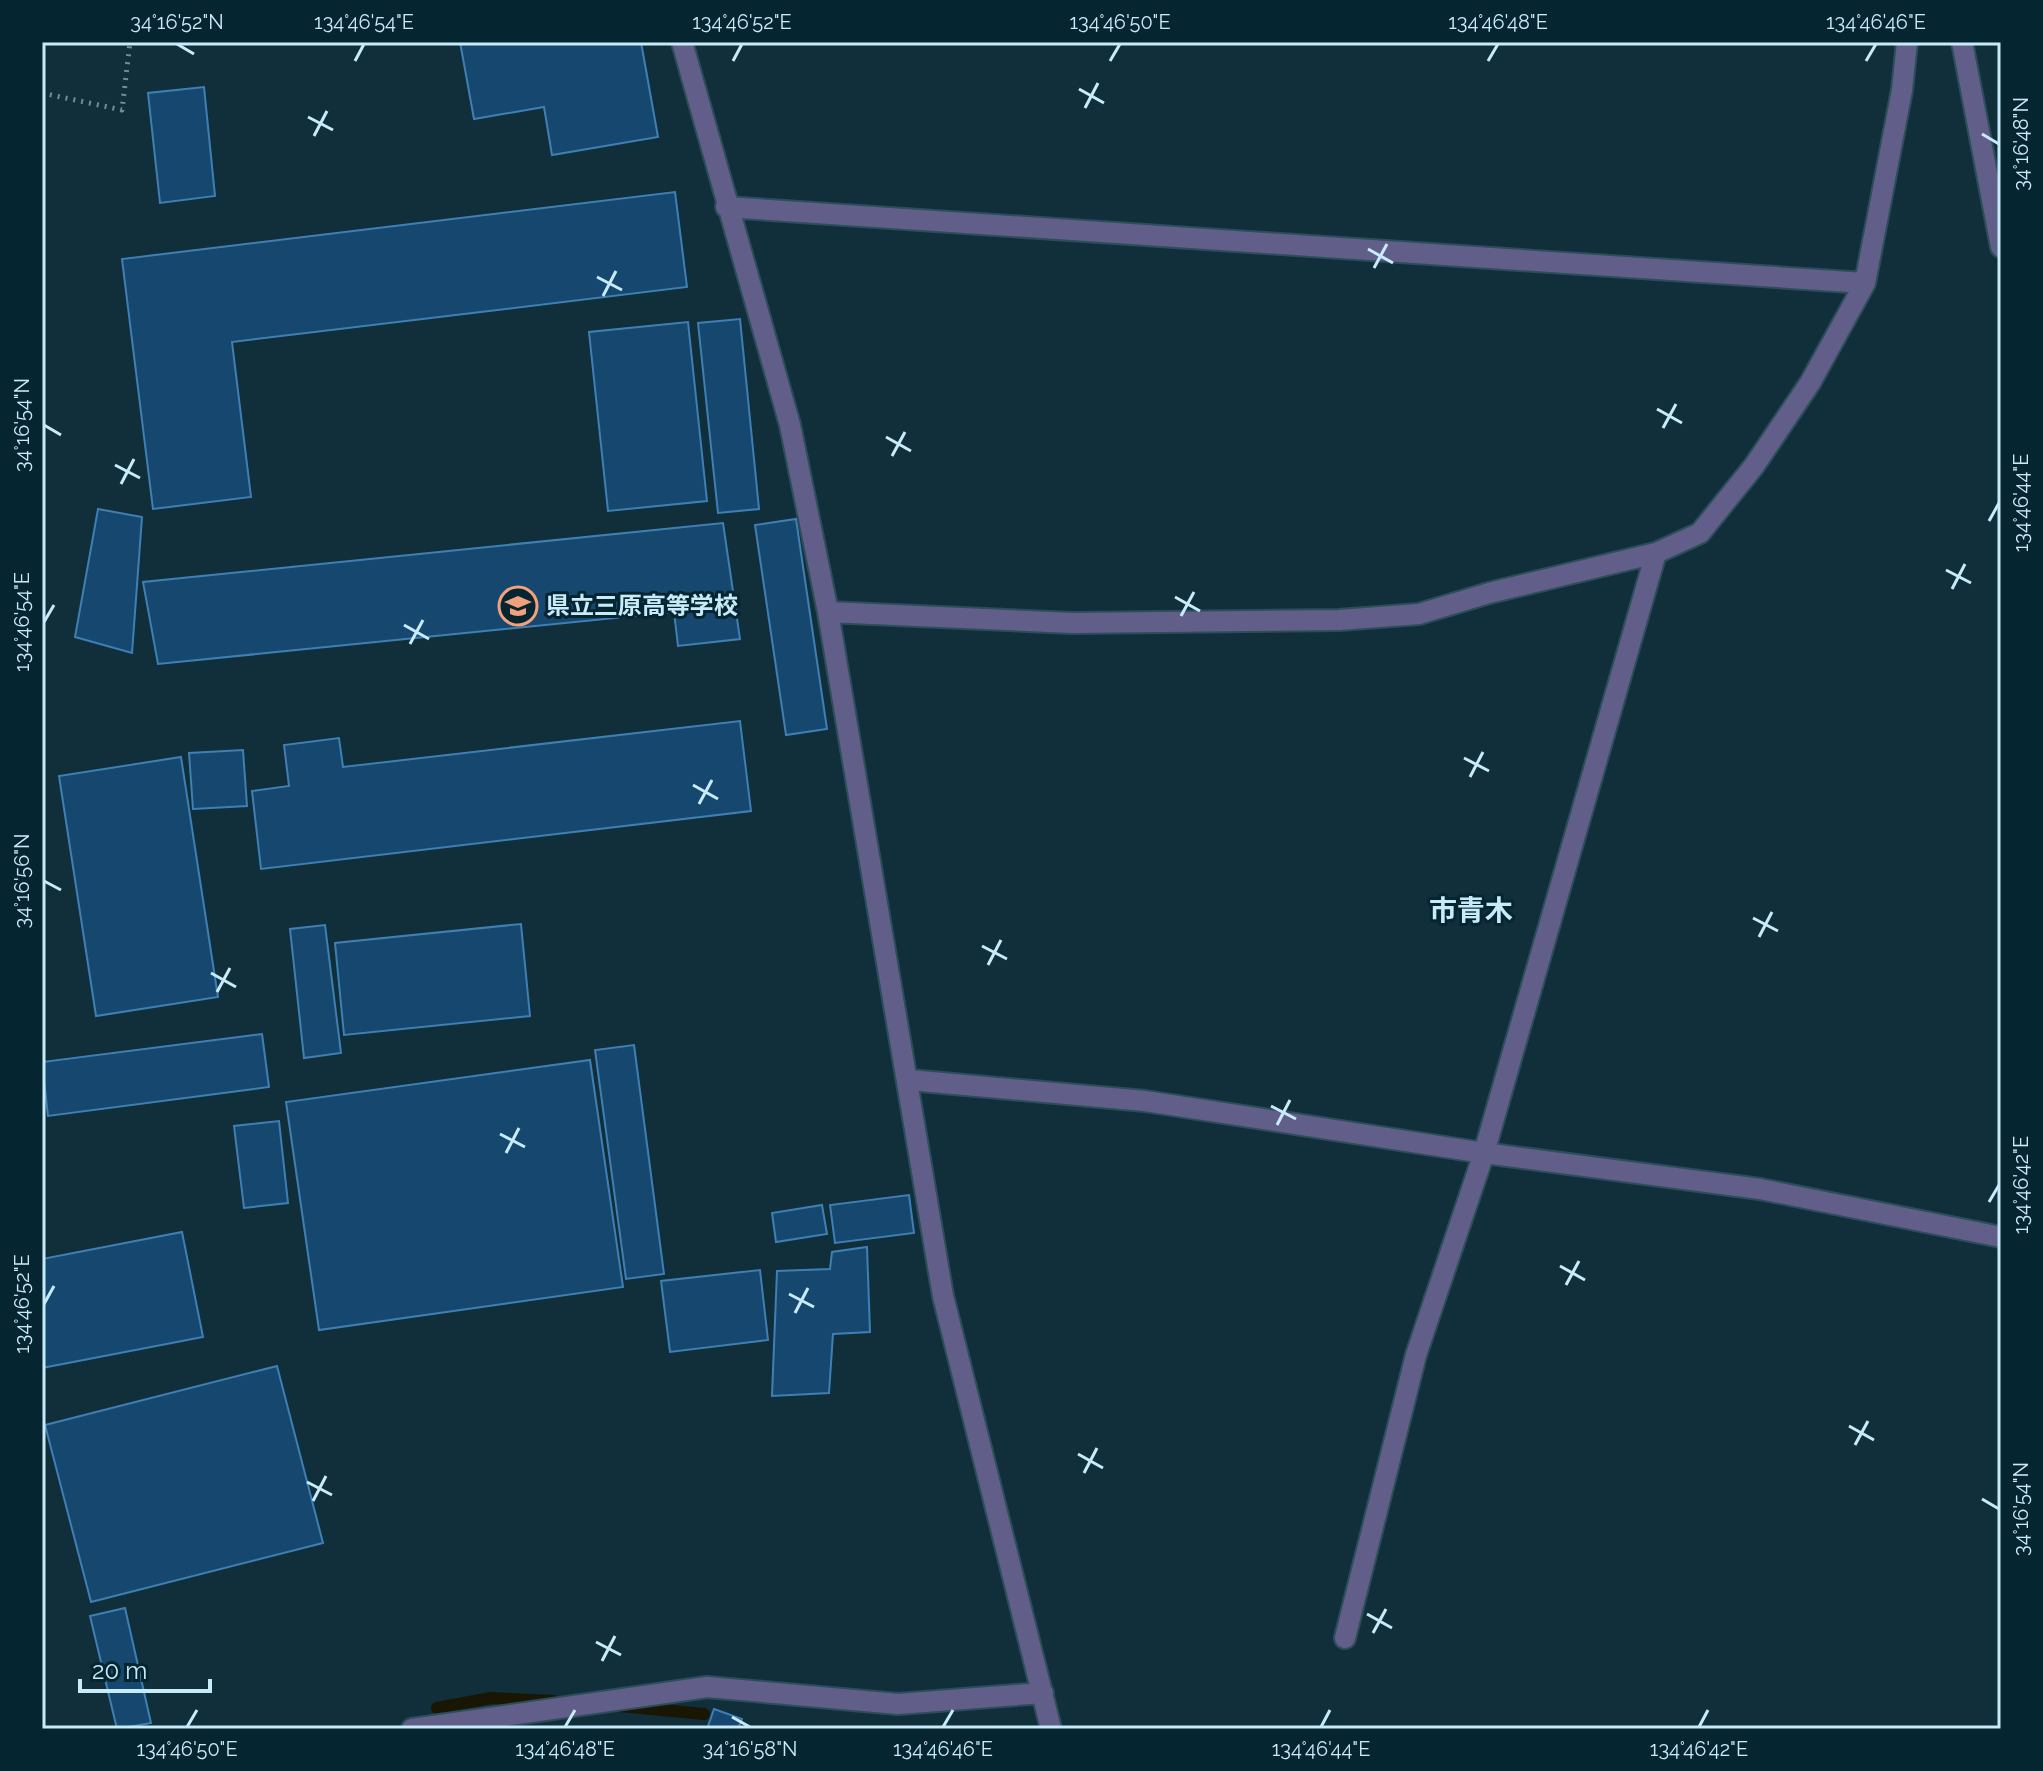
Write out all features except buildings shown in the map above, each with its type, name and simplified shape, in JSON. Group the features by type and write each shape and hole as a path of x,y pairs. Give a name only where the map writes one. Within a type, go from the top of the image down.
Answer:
{"street":[{"path":"682,42 726,207 790,425 828,612 881,944 909,1080 943,1296 1051,1729"},
{"path":"828,612 1073,623 1339,620 1419,614 1489,593 1656,553 1700,533 1754,466 1810,383 1865,283 1902,90 1907,42"},
{"path":"1962,42 2001,247"},
{"path":"726,207 1865,283"},
{"path":"1345,1638 1416,1355 1484,1153 1656,553"},
{"path":"909,1080 1145,1101 1484,1153 1760,1189 2001,1237"},
{"path":"418,1728 707,1687 898,1704 1043,1693"}],"path":[{"path":"42,93 122,110 130,42"}],"waterway":[{"path":"437,1708 491,1698 554,1701"},
{"path":"620,1706 704,1714"}],"place":[{"name":"県立三原高等学校","path":"518,606"}],"district":[{"name":"市青木","path":"1471,910"}]}
